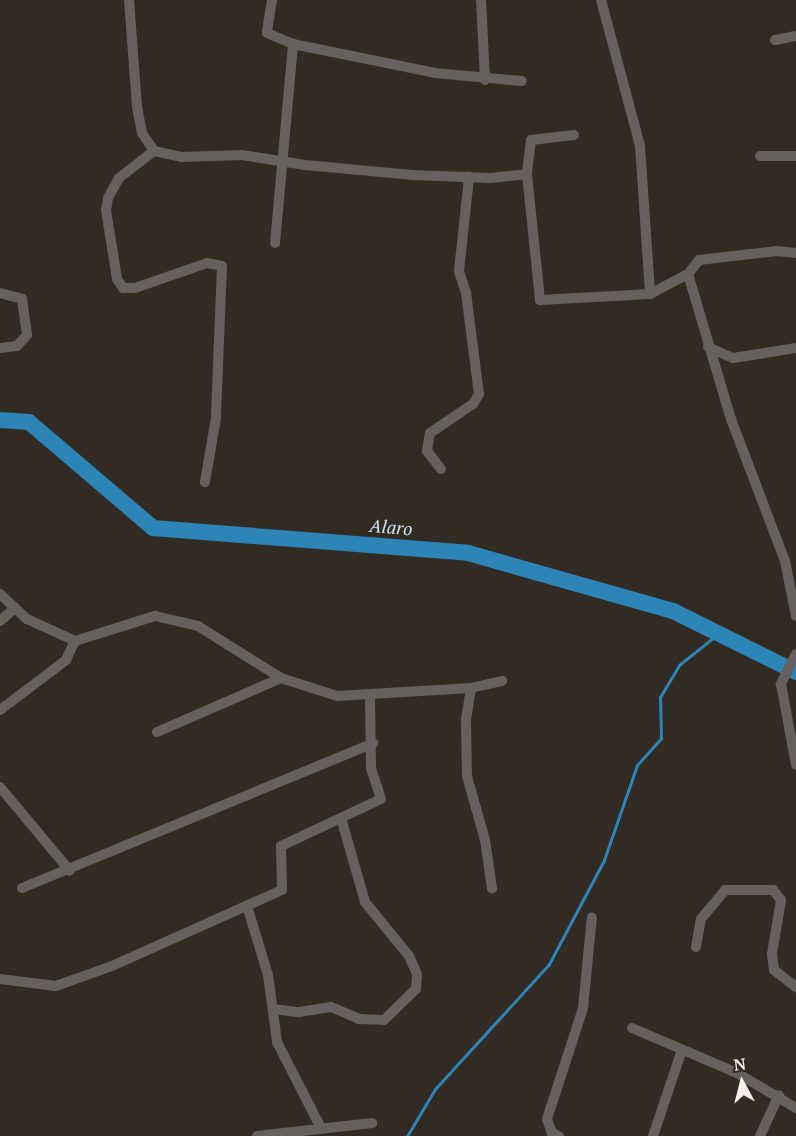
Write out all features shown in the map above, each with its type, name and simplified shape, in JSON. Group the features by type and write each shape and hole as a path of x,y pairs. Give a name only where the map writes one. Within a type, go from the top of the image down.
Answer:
{"street":[{"path":"129,0 139,116 146,143 154,151 182,157 242,155 282,161 469,177 520,177 527,174"},
{"path":"272,0 267,33 293,44 351,58 485,80 522,81"},
{"path":"481,0 485,80"},
{"path":"601,0 640,146 650,294"},
{"path":"775,40 796,36"},
{"path":"275,243 293,44"},
{"path":"574,135 532,138 527,174 540,300 650,294 688,274 699,260 777,251 796,253"},
{"path":"154,151 119,178 108,198 106,210 117,279 123,288 135,288 207,263 222,266 216,418 205,482"},
{"path":"760,156 796,156"},
{"path":"441,469 428,451 430,433 473,404 478,394 466,293 459,271 469,177"},
{"path":"688,274 708,347 765,513 785,561 796,616"},
{"path":"0,293 21,299 27,335 17,346 0,348"},
{"path":"708,347 733,358 796,348"},
{"path":"0,594 27,619 75,640 155,616 198,626 281,678 338,696 471,688 502,681"},
{"path":"0,621 15,608"},
{"path":"0,710 66,660 75,640"},
{"path":"796,654 781,684 796,765"},
{"path":"157,732 281,678"},
{"path":"471,688 466,720 467,776 486,840 492,888"},
{"path":"0,979 56,986 112,966 282,890 281,846 381,799 371,768 373,743 370,695"},
{"path":"22,888 69,871 373,743"},
{"path":"0,787 69,871"},
{"path":"273,1009 299,1012 331,1007 359,1019 384,1020 416,989 417,974 409,956 365,903 341,818"},
{"path":"696,947 701,919 724,890 773,890 781,900 772,954 774,970 796,987"},
{"path":"247,906 268,975 277,1042 321,1128"},
{"path":"559,1136 552,1133 547,1119 583,1008 592,917"},
{"path":"632,1028 778,1095 796,1108"},
{"path":"653,1136 682,1050"},
{"path":"760,1136 778,1095"},
{"path":"257,1136 372,1123"}],"waterway":[{"name":"Alaro","path":"0,420 29,422 153,528 468,553 673,611 796,672"},
{"path":"407,1136 435,1089 549,964 604,860 637,765 661,738 660,697 679,665 719,633"}]}
